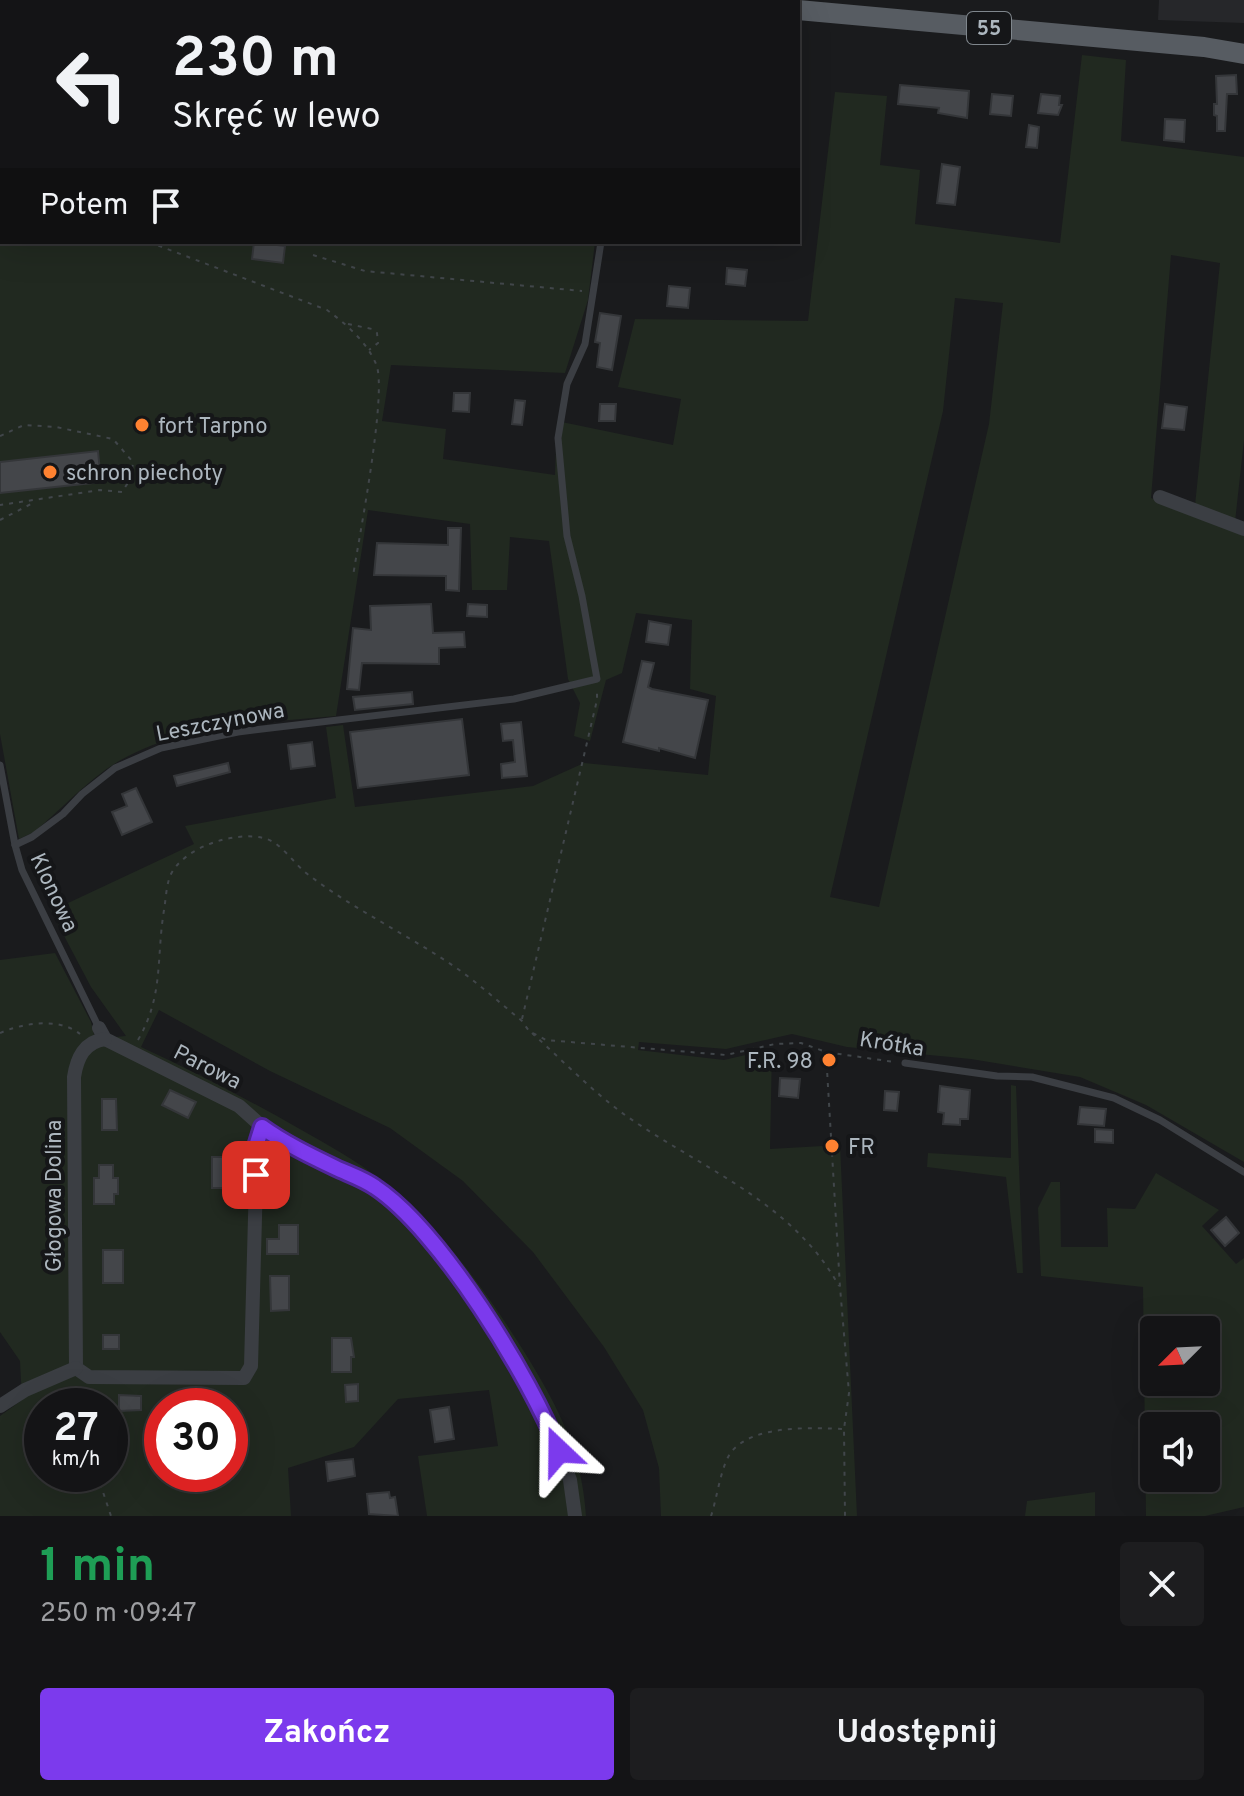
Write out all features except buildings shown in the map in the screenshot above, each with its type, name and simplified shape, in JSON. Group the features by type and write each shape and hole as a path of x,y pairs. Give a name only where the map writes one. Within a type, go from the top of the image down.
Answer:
{"main road":[{"name":"55","path":"800,10 856,10 1204,47 1244,54"},
{"name":"55","path":"1204,47 1244,44"}],"street":[{"path":"1160,497 1244,529"},
{"name":"Parowa","path":"100,1036 239,1106 262,1127 374,1186 399,1207 425,1234 466,1288 525,1379 548,1422 570,1480 575,1516"},
{"name":"Głogowa Dolina","path":"76,1368 74,1077 76,1060 100,1036"},
{"path":"0,1406 76,1368 89,1377 244,1378 251,1366 257,1143 262,1127"}],"lane":[{"path":"597,679 567,536 558,438 567,384 585,344 601,244"},
{"name":"Leszczynowa","path":"15,845 32,837 63,814 115,768 161,748 238,732 514,699 597,679"},
{"name":"Klonowa","path":"0,765 22,870 100,1036"},
{"name":"Krótka","path":"905,1063 997,1076 1032,1077 1114,1098 1160,1120 1244,1172"}],"path":[{"path":"154,244 327,310 344,323 378,366 380,397 353,576"},
{"path":"313,255 365,271 586,291"},
{"path":"344,323 377,333 378,343 368,350"},
{"path":"0,436 24,425 56,427 113,439 133,462 131,478 122,492 100,490 0,505"},
{"path":"0,520 34,502"},
{"path":"522,1021 597,700 597,679"},
{"path":"132,1052 150,1019 158,987 161,925 171,874 185,856 207,844 236,838 264,838 309,876 457,968 522,1021 529,1031 624,1114 741,1186 796,1229 826,1263 840,1287"},
{"path":"0,1033 35,1023 74,1029 85,1038 100,1036"},
{"name":"Krótka","path":"529,1031 546,1040 562,1042 726,1055 775,1044 801,1043 826,1052 905,1063"},
{"path":"826,1052 849,1393 844,1429 845,1516"},
{"path":"49,1379 54,1388"},
{"path":"711,1516 731,1452 745,1441 794,1428 844,1429"},
{"path":"103,1492 111,1516"}],"shaded area":[{"path":"1159,0 1244,0 1244,23 1158,20"},
{"path":"1082,55 1126,60 1121,141 1244,157 1244,440 1234,531 1244,535 1244,1162 1146,1105 1080,1077 971,1059 847,1047 792,1034 726,1049 639,1042 638,1050 724,1060 772,1049 770,1149 840,1145 857,1516 661,1516 659,1468 643,1410 604,1347 533,1252 463,1181 390,1128 270,1071 159,1010 141,1047 260,1107 361,1166 401,1197 456,1255 504,1320 554,1404 579,1468 586,1516 427,1516 418,1456 498,1446 489,1390 398,1399 354,1447 288,1468 291,1516 0,1516 0,1416 22,1400 20,1361 0,1332 0,960 55,953 91,1022 95,1039 126,1036 91,987 51,911 194,844 185,826 336,798 326,727 343,725 355,807 533,786 584,763 708,775 716,696 690,689 692,620 636,613 622,673 606,680 590,741 574,736 580,703 568,679 549,541 510,537 507,590 472,590 470,524 368,510 336,716 225,727 144,748 108,768 34,832 19,839 0,734 0,244 595,244 588,300 565,373 391,365 382,421 446,429 443,459 555,475 557,421 673,445 681,399 618,387 635,319 808,321 835,92 887,96 880,165 920,170 915,224 1060,243","holes":["1171,255 1220,263 1194,515 1151,498","955,298 1003,303 989,424 879,907 830,897 943,411"]},
{"path":"1011,1085 1016,1086 1023,1273 1017,1273 1006,1177 927,1167 928,1153 1011,1158"},
{"path":"1156,1173 1219,1210 1202,1226 1236,1264 1244,1258 1244,1507 1205,1516 1146,1516 1146,1492 1220,1492 1220,1412 1145,1412 1144,1396 1220,1396 1220,1316 1143,1316 1143,1287 1041,1276 1038,1208 1051,1182 1060,1182 1061,1247 1108,1247 1107,1208 1135,1209"},
{"path":"1095,1492 1095,1516 1025,1516 1027,1501"}],"place":[{"name":"fort Tarpno","path":"142,425"},
{"name":"schron piechoty","path":"50,472"},
{"name":"F.R. 98","path":"829,1060"},
{"name":"FR","path":"832,1146"}],"route":[{"path":"256,1175 257,1143 262,1127 374,1186 399,1207 425,1234 466,1288 525,1379 548,1422 559,1451"}]}
